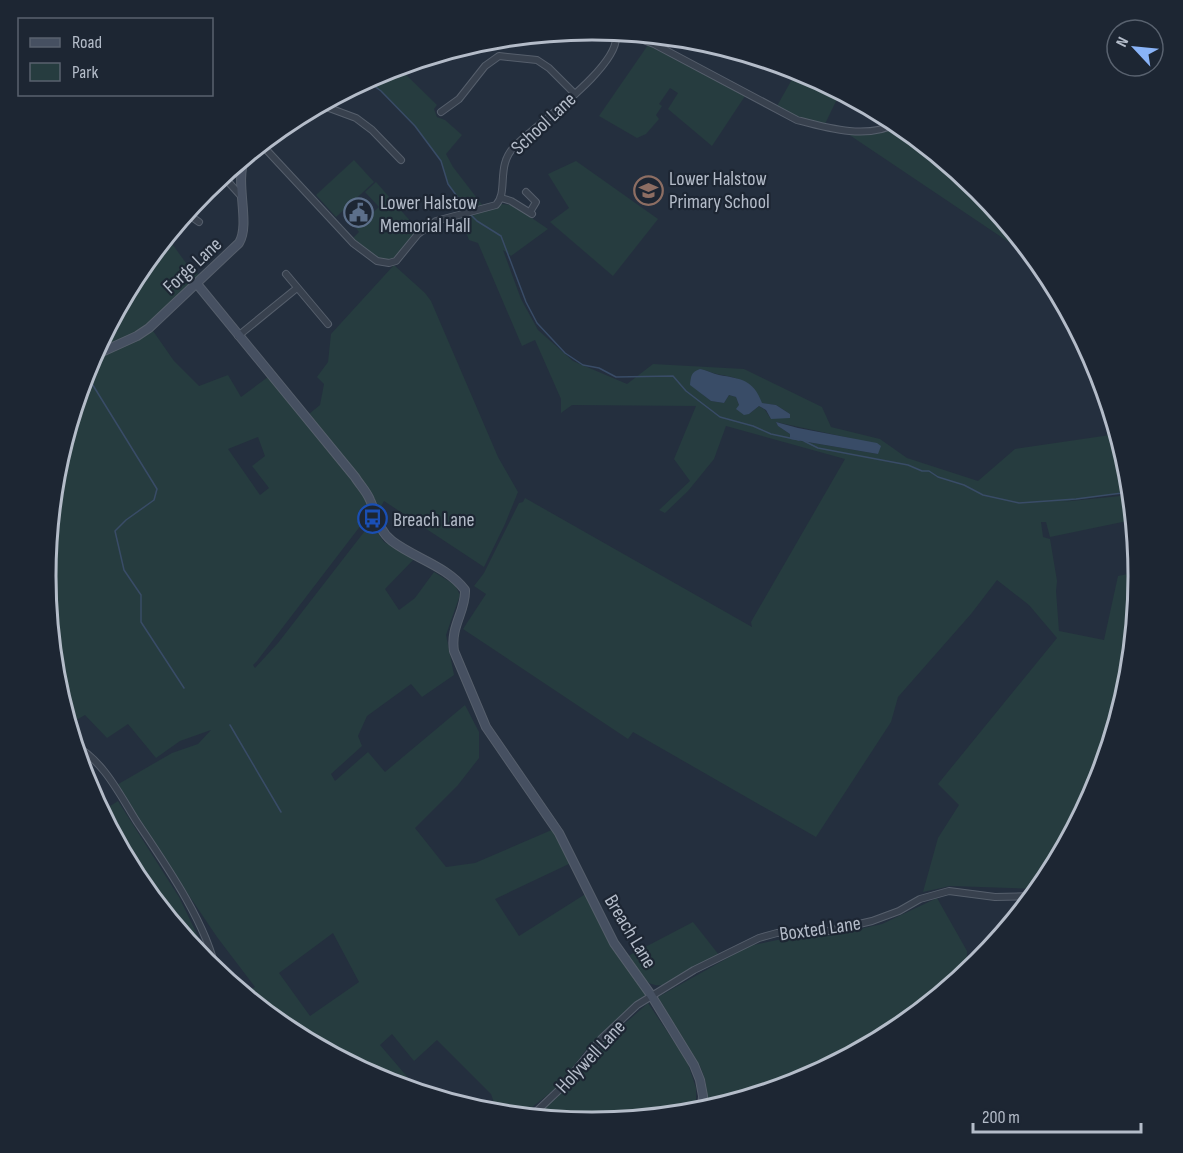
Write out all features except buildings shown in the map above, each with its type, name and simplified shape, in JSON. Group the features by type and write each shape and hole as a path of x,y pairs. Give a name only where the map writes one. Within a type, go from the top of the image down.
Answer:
{"street":[{"name":"School Lane","path":"501,198 502,168 506,158 515,146 575,94 609,57 617,44 616,41"},
{"path":"655,44 797,120 819,126 865,132 883,127"},
{"path":"441,112 459,99 485,66 500,56 537,60 549,68 575,94"},
{"path":"331,109 356,118 372,130 401,160"},
{"path":"267,150 353,243 377,261 387,263 395,261 418,234 436,221 496,205 501,198 531,213 536,202 526,192"},
{"name":"Forge Lane","path":"106,350 149,328 241,241 244,231 241,196 243,170"},
{"path":"229,182 241,196"},
{"path":"193,218 199,222"},
{"path":"286,274 328,324"},
{"name":"Breach Lane","path":"197,284 355,477 370,500 384,534 439,569 465,590 453,635 454,651 486,728 559,833 609,934 651,995 694,1065 700,1080 703,1100"},
{"path":"238,336 297,288"},
{"path":"85,751 111,781 168,869 204,935 210,954"},
{"name":"Boxted Lane","path":"651,995 746,944 777,933 829,931 872,921 899,911 920,899 949,891 995,897 1022,896"},
{"name":"Holywell Lane","path":"539,1109 559,1090 602,1039 637,1005 651,995"}],"green space":[{"path":"648,45 745,96 712,146 668,109 678,93 670,88 659,104 662,106 656,115 659,119 646,134 637,138 599,116"},
{"path":"405,74 437,105 434,109 437,117 445,120 462,135 446,154 453,167 483,206 467,210 448,184 441,161 415,126 375,86"},
{"path":"792,79 837,100 824,126 792,115 777,106"},
{"path":"889,131 918,151 971,197 1012,244 848,134"},
{"path":"354,160 374,182 336,217 316,195"},
{"path":"576,161 658,219 613,276 550,222 569,208 548,174"},
{"path":"376,182 419,231 401,256 390,261 375,257 353,238 359,232 356,228 379,207 365,192"},
{"path":"500,204 513,205 548,229 511,256 503,250 521,299 538,330 573,361 627,384 653,364 744,369 822,407 831,427 880,439 907,458 978,481 1015,449 1108,435 1121,493 1061,502 1121,496 1124,522 1050,537 1046,522 1041,522 1043,537 1050,539 1057,581 1059,631 1104,640 1118,576 1128,574 1123,646 1117,681 1099,749 1087,782 1056,845 1027,889 950,886 923,892 938,838 959,805 938,784 1057,638 1029,605 997,580 971,614 898,697 891,722 816,837 633,732 628,739 463,629 486,594 474,586 484,573 519,503 525,498 752,627 751,622 845,459 726,426 714,459 688,491 665,513 659,510 690,481 674,459 696,406 572,405 561,413 561,399 535,340 522,346 478,243 469,240 461,218","holes":["705,370 742,381 757,395 761,403 776,405 790,414 771,419 759,406 749,414 739,405 736,397 729,395 724,403 711,401 702,394","776,422 854,439 878,454 790,439 790,434"]},
{"path":"172,243 186,263 201,277 139,331 108,345 127,308"},
{"path":"394,265 431,301 498,457 518,492 484,567 384,501 377,514 372,496 309,414 320,405 324,384 317,377 328,362 331,334"},
{"path":"151,328 174,361 199,386 228,375 241,397 268,377 334,456 366,499 371,512 253,665 255,668 278,643 371,523 384,542 415,558 385,589 399,610 415,598 434,572 455,585 460,595 446,635 454,675 422,697 411,684 367,716 358,736 362,746 331,774 335,781 368,752 385,772 465,705 479,732 479,758 458,785 415,828 446,867 475,863 554,829 571,863 495,899 519,936 587,893 603,932 647,995 585,1051 560,1085 530,1109 494,1103 491,1094 437,1040 414,1061 392,1034 380,1045 411,1081 386,1072 323,1041 250,990 255,987 217,937 115,786 172,753 198,744 211,730 180,741 156,758 128,724 107,738 85,715 76,721 60,646 57,612 57,541 60,507 74,438 84,404 103,356 136,340","holes":["258,437 265,456 252,466 269,488 260,495 228,449","333,933 359,982 310,1016 279,973"]},
{"path":"118,801 179,897 202,945 166,903 146,874 108,808"},
{"path":"937,898 967,951 967,960 918,1002 859,1041 797,1072 764,1084 706,1100 706,1083 701,1068 658,997 749,946 777,940 828,936 882,924"},
{"path":"693,922 719,955 663,985 646,981 628,956"},
{"path":"648,1003 687,1061 696,1088 696,1102 627,1111 542,1110 565,1089 602,1044"}],"water":[{"path":"700,369 745,382 755,389 762,403 776,405 790,414 790,418 771,419 766,410 759,406 744,415 736,409 739,405 736,397 729,395 724,403 711,401 690,385 692,375"},
{"path":"776,422 877,443 881,446 878,454 790,439 790,434"}],"waterway":[{"path":"375,86 415,126 441,161 448,184 467,210"},
{"path":"470,214 501,236 526,302 537,323 565,353 583,365 599,368 616,377 673,376 686,391 720,417 753,426 771,434 799,440"},
{"path":"92,383 157,489 154,500 115,531 124,570 141,595 141,622 184,688"},
{"path":"804,441 818,448 929,471 938,477 964,485 983,495 1019,503 1121,493"},
{"path":"230,725 281,812"}],"place":[{"name":"Lower Halstow Primary School","path":"648,190"},
{"name":"Lower Halstow Memorial Hall","path":"359,213"},
{"name":"Breach Lane","path":"372,519"}]}
